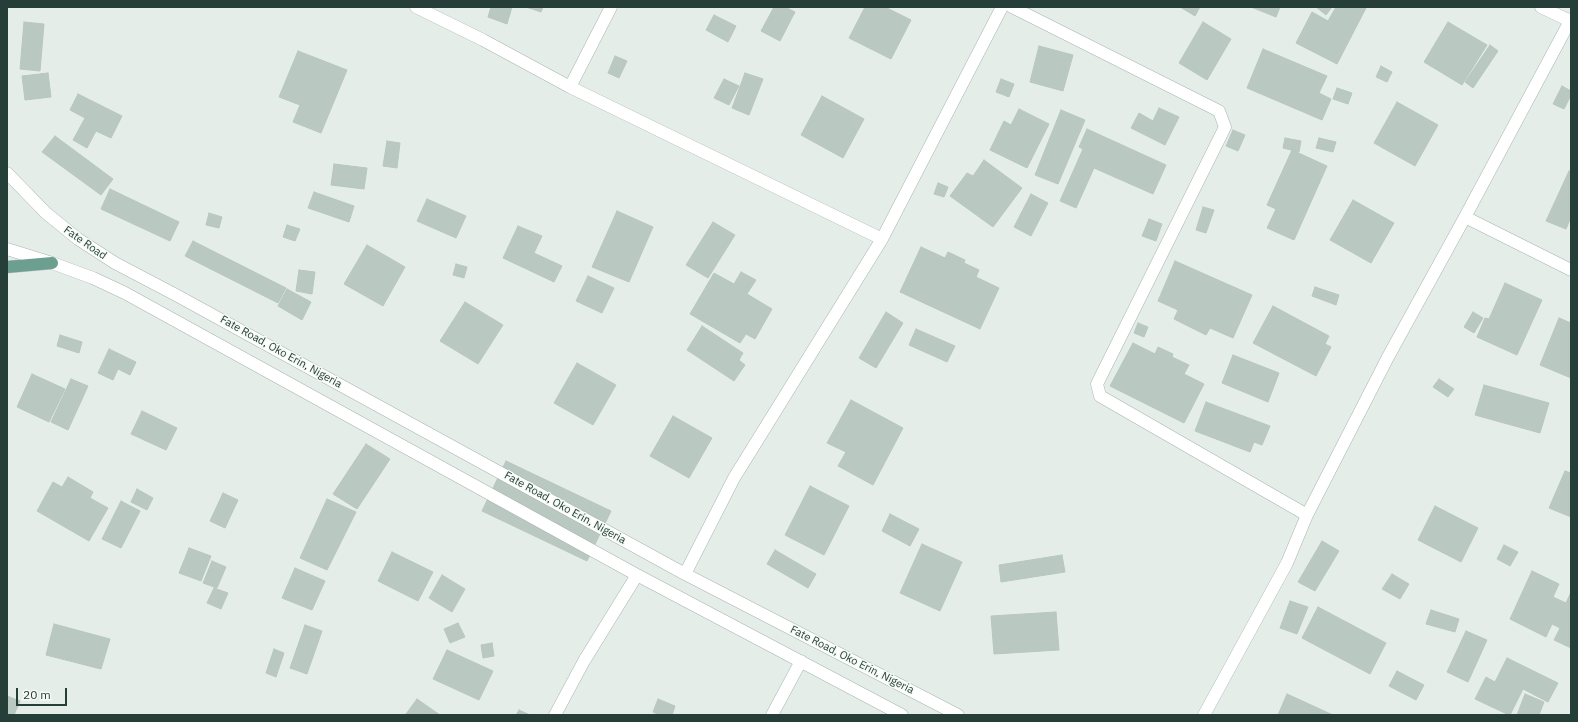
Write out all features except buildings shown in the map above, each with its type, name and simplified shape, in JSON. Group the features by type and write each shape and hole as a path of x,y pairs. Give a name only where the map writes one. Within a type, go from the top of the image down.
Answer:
{"main road":[{"path":"7,267 52,263"}],"street":[{"path":"416,7 483,40 570,87 882,239"},
{"path":"570,87 611,7"},
{"path":"685,574 734,478 882,239 1002,7"},
{"path":"1012,7 1219,111 1225,127 1097,384 1100,396 1307,515"},
{"path":"1204,715 1287,563 1307,515 1388,357 1571,20 1541,7"},
{"name":"Fate Road","path":"7,173 46,213 78,239 115,263 176,295"},
{"path":"1465,217 1571,270"},
{"path":"7,249 52,263"},
{"name":"Fate Road, Oko Erin, Nigeria","path":"52,263 93,278 149,305 637,575 902,715"},
{"name":"Fate Road, Oko Erin, Nigeria","path":"176,295 685,574 958,715"},
{"path":"555,715 584,661 637,575"},
{"path":"772,715 801,661"}]}
